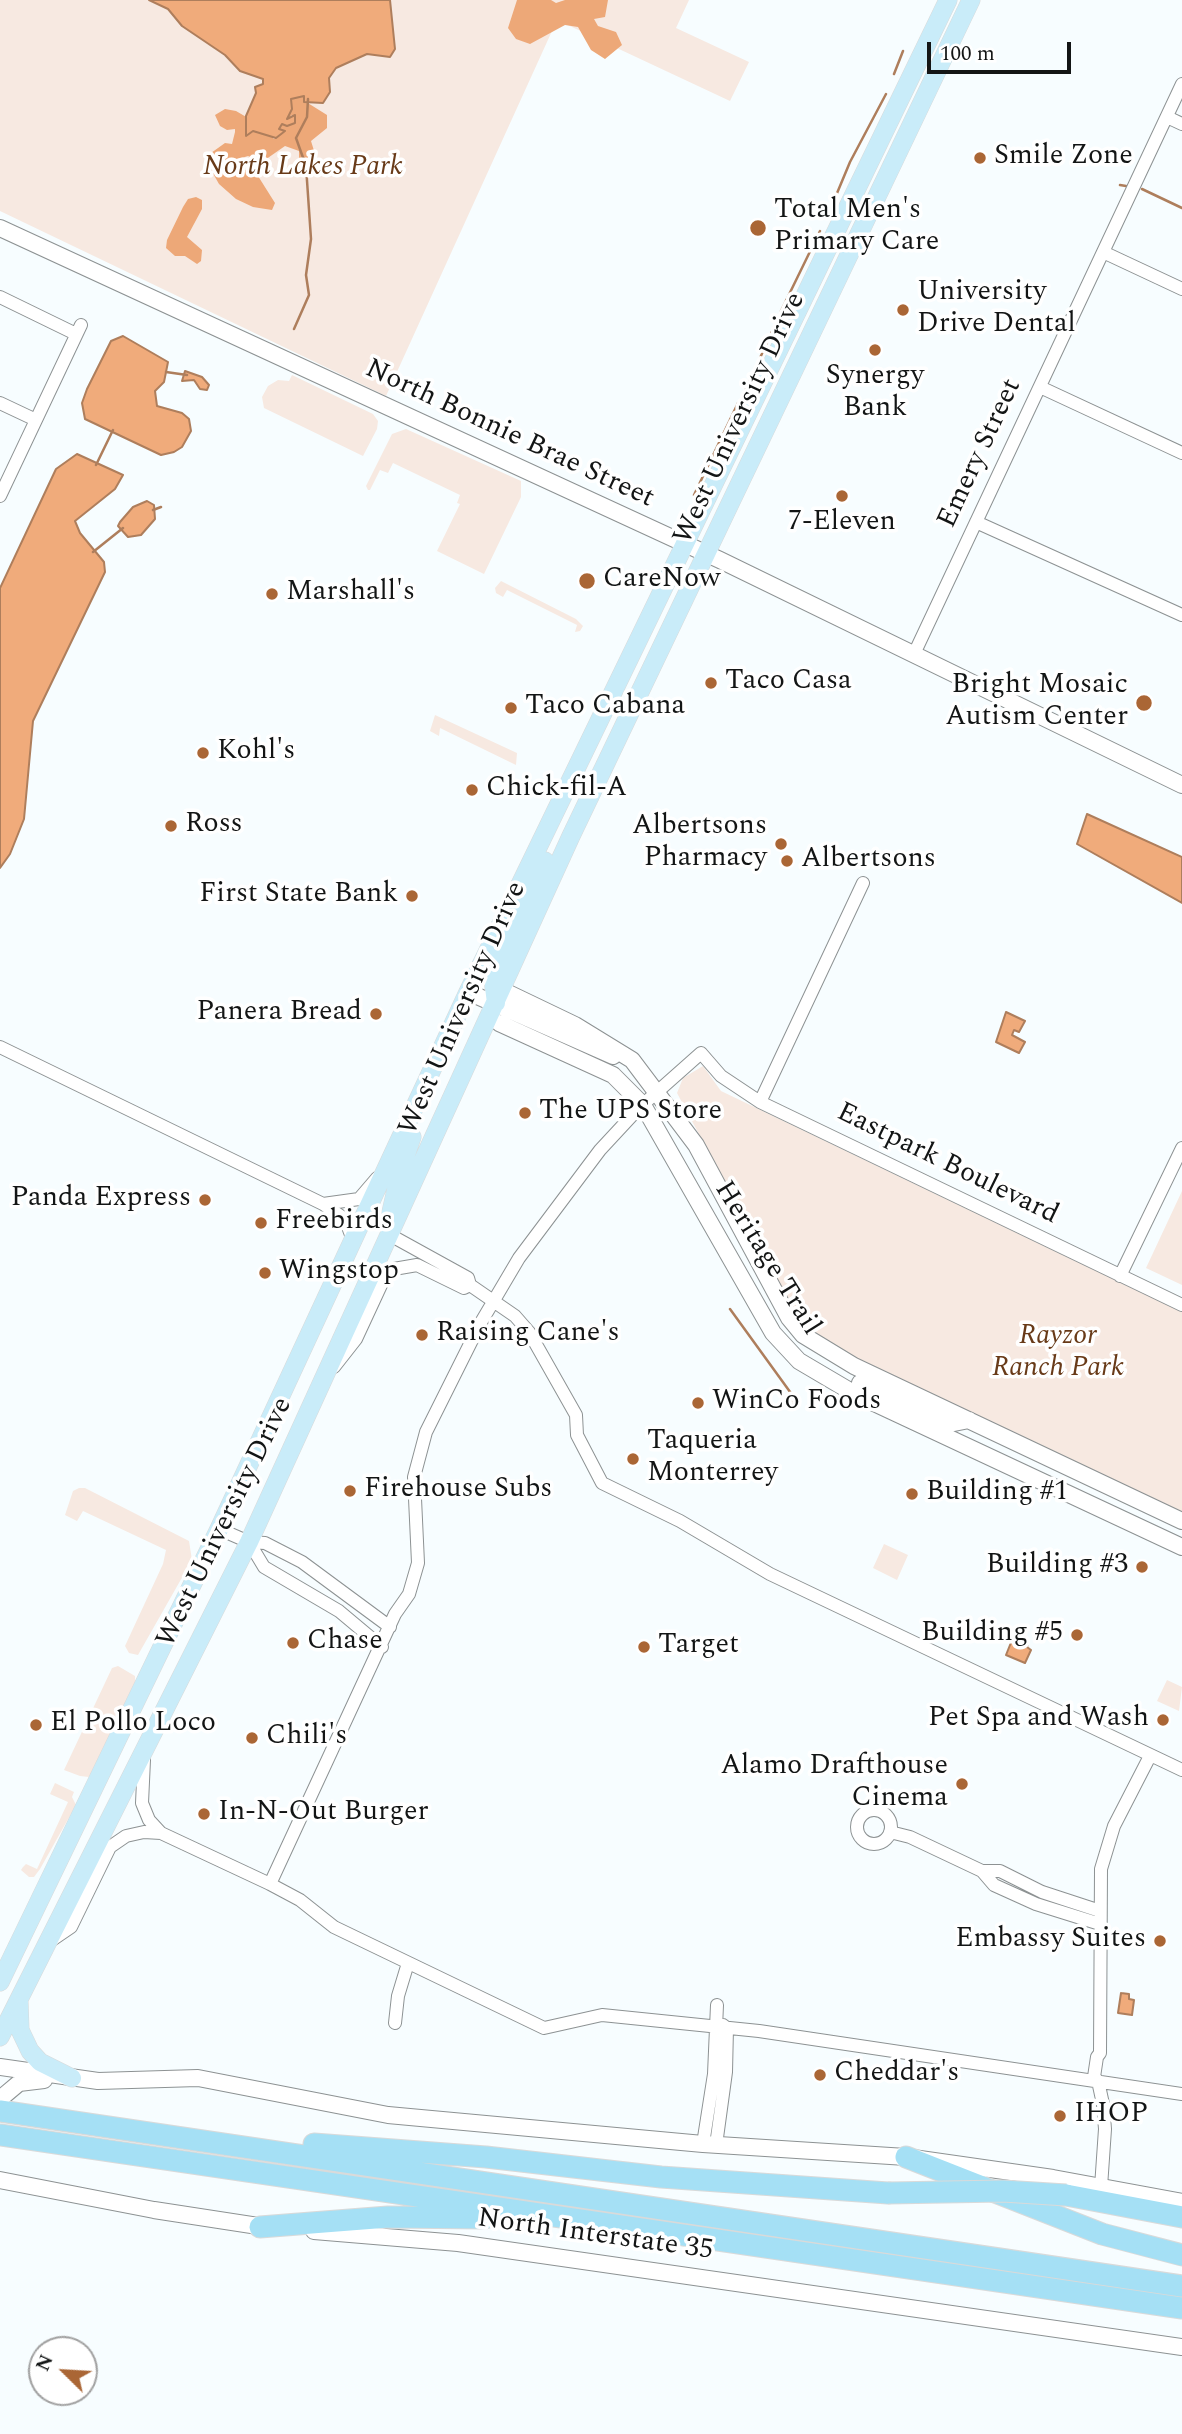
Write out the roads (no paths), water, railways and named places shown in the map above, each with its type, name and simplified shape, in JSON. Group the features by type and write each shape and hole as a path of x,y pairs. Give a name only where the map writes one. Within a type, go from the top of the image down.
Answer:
{"highway":[{"path":"0,2111 1182,2286"},
{"path":"0,2135 1182,2308"},
{"path":"186,2139 272,2140 486,2158 661,2177 888,2193 1003,2191 1066,2195 1182,2217"},
{"path":"906,2157 1102,2234 1182,2255"},
{"path":"260,2227 425,2216 589,2222"}],"main road":[{"name":"West University Drive","path":"0,1982 95,1791 219,1529 468,992 948,0"},
{"name":"West University Drive","path":"0,2037 249,1542 570,836 971,0"},
{"path":"839,226 858,234"},
{"name":"North Bonnie Brae Street","path":"0,228 706,553 1182,785"},
{"path":"422,1166 436,1157 488,1041 499,1023 499,997 493,979 546,858 560,803"},
{"path":"381,1255 400,1172 467,1016 468,992"},
{"name":"Heritage Trail","path":"468,992 499,997 598,1052 636,1065 659,1091 696,1145 789,1318 803,1335 854,1366 1182,1521"},
{"name":"Heritage Trail","path":"499,1023 613,1075 643,1105 773,1333 799,1360 855,1394 1182,1547"},
{"path":"860,1383 949,1424 969,1420"},
{"path":"1092,1505 1102,1483"},
{"path":"95,1791 118,1802"},
{"path":"21,1992 18,2018 24,2041 40,2062 72,2078"},
{"path":"0,2067 99,2081"},
{"path":"0,2099 9,2089 29,2081 198,2078 388,2115 709,2144 906,2157 1182,2202"},
{"name":"North Interstate 35","path":"0,2180 260,2227 458,2243 1182,2347"}],"street":[{"name":"Emery Street","path":"914,654 1182,84"},
{"path":"1167,117 1182,124"},
{"path":"1103,252 1182,289"},
{"path":"0,297 79,330 0,496"},
{"path":"1040,387 1182,453"},
{"path":"0,403 37,420"},
{"path":"976,522 1182,615"},
{"path":"760,1102 863,883"},
{"path":"0,1047 323,1204 345,1219 353,1240"},
{"name":"Eastpark Boulevard","path":"659,1091 701,1053 721,1076 760,1102 1182,1305"},
{"path":"270,1884 390,1627 409,1594 418,1563 414,1477 426,1432 493,1299 519,1258 600,1150 659,1091"},
{"path":"1120,1276 1182,1148"},
{"path":"323,1204 359,1199 387,1167"},
{"path":"390,1235 468,1278 470,1285 515,1316 529,1332 576,1415 577,1435 602,1483 680,1521 770,1574 1182,1770"},
{"path":"323,1381 356,1339 388,1270 417,1265 464,1288 470,1285"},
{"path":"219,1529 249,1542 265,1543 302,1562 390,1627"},
{"path":"249,1542 264,1567 339,1611 382,1647"},
{"path":"157,1724 142,1766 142,1803 149,1820 160,1833"},
{"path":"1101,2187 1105,2129 1098,2081 1094,2077 1100,2053 1101,1869 1111,1836 1150,1756"},
{"path":"875,1810 884,1814 890,1822 890,1832 885,1840 876,1844 866,1843 854,1836 860,1811 875,1810"},
{"path":"46,1944 71,1927 110,1847 126,1836 144,1832 160,1833 300,1900 334,1927 544,2028 602,2015 719,2020 1182,2094"},
{"path":"890,1832 909,1837 982,1871 994,1885 1025,1899 1100,1918"},
{"path":"395,2023 398,1996 408,1963"},
{"path":"709,2144 726,2072 719,2020"}],"waterway":[{"path":"894,74 903,51"},
{"path":"830,210 850,162 886,94"},
{"path":"294,329 309,295 306,275 311,239 306,166 296,138 307,117 308,99"},
{"path":"1120,185 1126,186"},
{"path":"1142,189 1182,208"},
{"path":"781,311 820,231"},
{"path":"745,391 775,325"},
{"path":"166,372 187,375"},
{"path":"694,495 738,403"},
{"path":"96,465 113,430"},
{"path":"153,510 161,507"},
{"path":"93,552 123,528"},
{"path":"730,1309 793,1396 792,1403"}],"place":[{"name":"Smile Zone","path":"980,158"},
{"name":"Total Men's Primary Care","path":"758,228"},
{"name":"University Drive Dental","path":"903,310"},
{"name":"Synergy Bank","path":"875,350"},
{"name":"7-Eleven","path":"842,496"},
{"name":"CareNow","path":"587,581"},
{"name":"Marshall's","path":"272,594"},
{"name":"Taco Casa","path":"711,683"},
{"name":"Bright Mosaic Autism Center","path":"1144,703"},
{"name":"Taco Cabana","path":"511,708"},
{"name":"Kohl's","path":"203,753"},
{"name":"Chick-fil-A","path":"472,790"},
{"name":"Ross","path":"171,826"},
{"name":"Albertsons Pharmacy","path":"781,844"},
{"name":"Albertsons","path":"787,861"},
{"name":"First State Bank","path":"412,896"},
{"name":"Panera Bread","path":"376,1014"},
{"name":"The UPS Store","path":"525,1113"},
{"name":"Panda Express","path":"205,1200"},
{"name":"Freebirds","path":"261,1223"},
{"name":"Wingstop","path":"265,1273"},
{"name":"Raising Cane's","path":"422,1335"},
{"name":"WinCo Foods","path":"698,1403"},
{"name":"Taqueria Monterrey","path":"633,1459"},
{"name":"Firehouse Subs","path":"350,1491"},
{"name":"Building #1","path":"912,1494"},
{"name":"Building #3","path":"1142,1567"},
{"name":"Building #5","path":"1077,1635"},
{"name":"Chase","path":"293,1643"},
{"name":"Target","path":"644,1647"},
{"name":"Pet Spa and Wash","path":"1163,1720"},
{"name":"El Pollo Loco","path":"36,1725"},
{"name":"Chili's","path":"252,1738"},
{"name":"Alamo Drafthouse Cinema","path":"962,1784"},
{"name":"In-N-Out Burger","path":"204,1814"},
{"name":"Embassy Suites","path":"1160,1941"},
{"name":"Cheddar's","path":"820,2075"},
{"name":"IHOP","path":"1060,2116"}],"park label":[{"name":"North Lakes Park","path":"303,169"},
{"name":"Rayzor Ranch Park","path":"1058,1354"}]}
